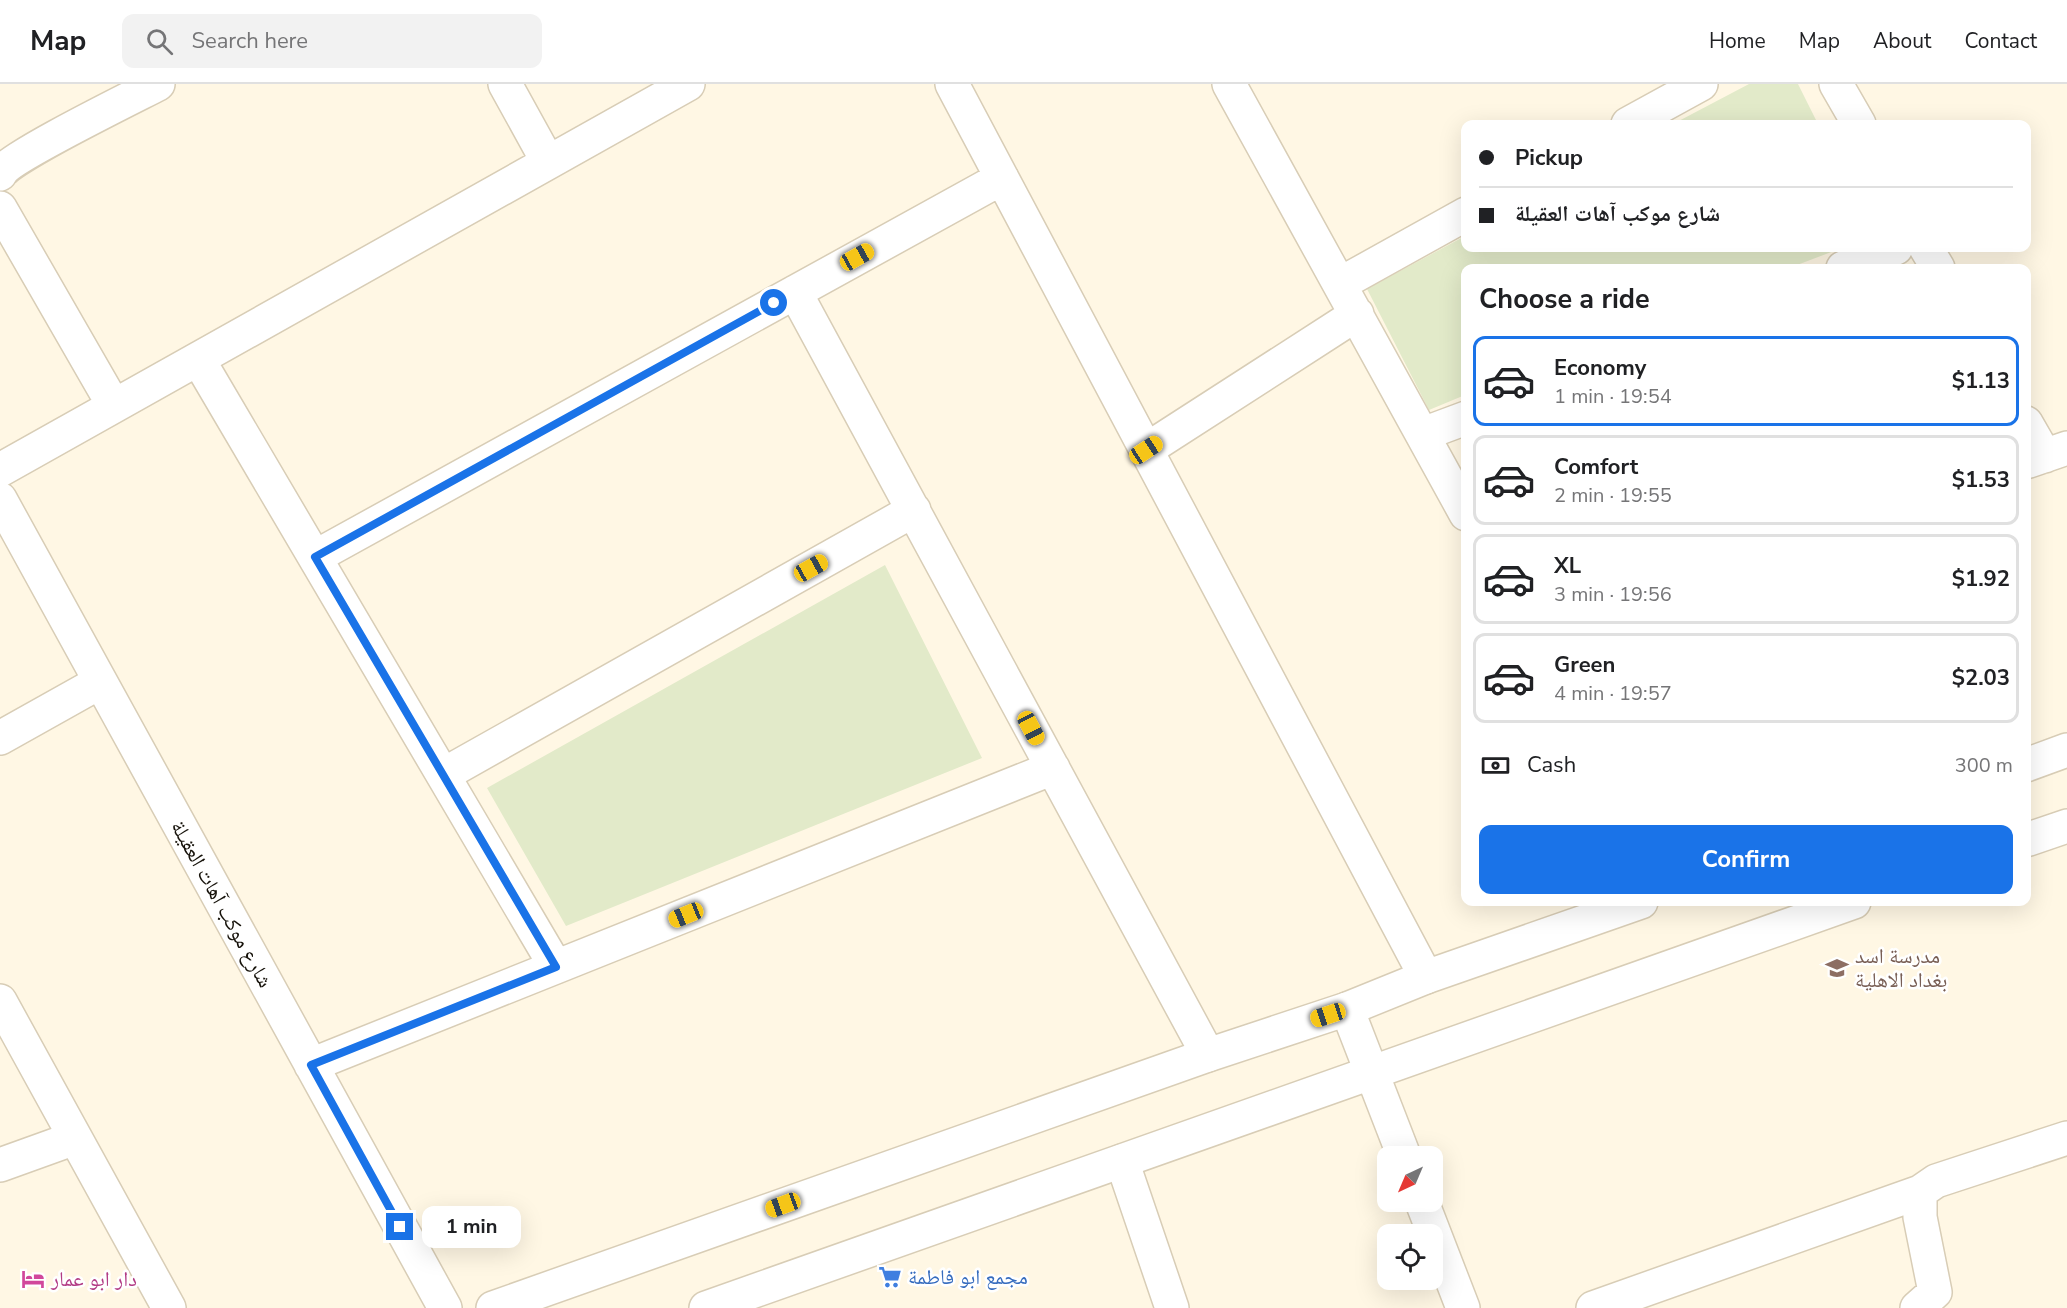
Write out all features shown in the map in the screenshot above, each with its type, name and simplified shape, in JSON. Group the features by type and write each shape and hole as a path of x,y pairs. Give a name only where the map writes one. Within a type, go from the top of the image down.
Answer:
{"street":[{"path":"0,174 3,168 24,154 158,84"},
{"path":"505,84 548,162"},
{"path":"0,470 688,84"},
{"path":"952,84 1426,977"},
{"path":"1229,84 1461,505"},
{"path":"1635,120 1701,84"},
{"path":"1836,84 1857,120"},
{"path":"315,557 1002,178"},
{"path":"0,208 114,406"},
{"path":"1340,284 1461,217"},
{"path":"1854,264 1885,252"},
{"path":"795,292 1208,1055"},
{"path":"1146,450 1357,314"},
{"path":"198,359 556,967"},
{"path":"1423,434 1461,420"},
{"path":"2031,431 2046,455"},
{"name":"شارع موكب آهات العقيلة","path":"0,499 445,1308"},
{"path":"443,775 914,510"},
{"path":"0,738 100,682"},
{"path":"2031,763 2067,750"},
{"path":"311,1065 1053,768"},
{"path":"2031,838 2067,826"},
{"path":"493,1308 1208,1055 1347,1009 1426,977 1630,906"},
{"path":"706,1308 1843,906"},
{"path":"0,1001 170,1308"},
{"path":"1347,1009 1400,1146"},
{"path":"0,1165 75,1138"},
{"path":"1593,1308 1920,1192 1936,1180 2067,1138"},
{"path":"1122,1161 1172,1308"},
{"path":"1919,1308 1935,1292 1920,1217 1920,1192"},
{"path":"1426,1212 1463,1308"}],"green space":[{"path":"1749,84 1798,84 1816,120 1681,120"},
{"path":"1461,238 1461,252 1831,252 1800,264 1461,264 1461,397 1429,410 1367,289"},
{"path":"885,565 982,758 566,926 487,788"}],"place":[{"name":"مدرسة اسد بغداد الاهلية","path":"1837,968"},
{"name":"مجمع ابو فاطمة","path":"890,1277"},
{"name":"دار ابو عمار","path":"33,1279"}],"route":[{"path":"400,1227 311,1065 556,967 315,557 774,303"}]}
